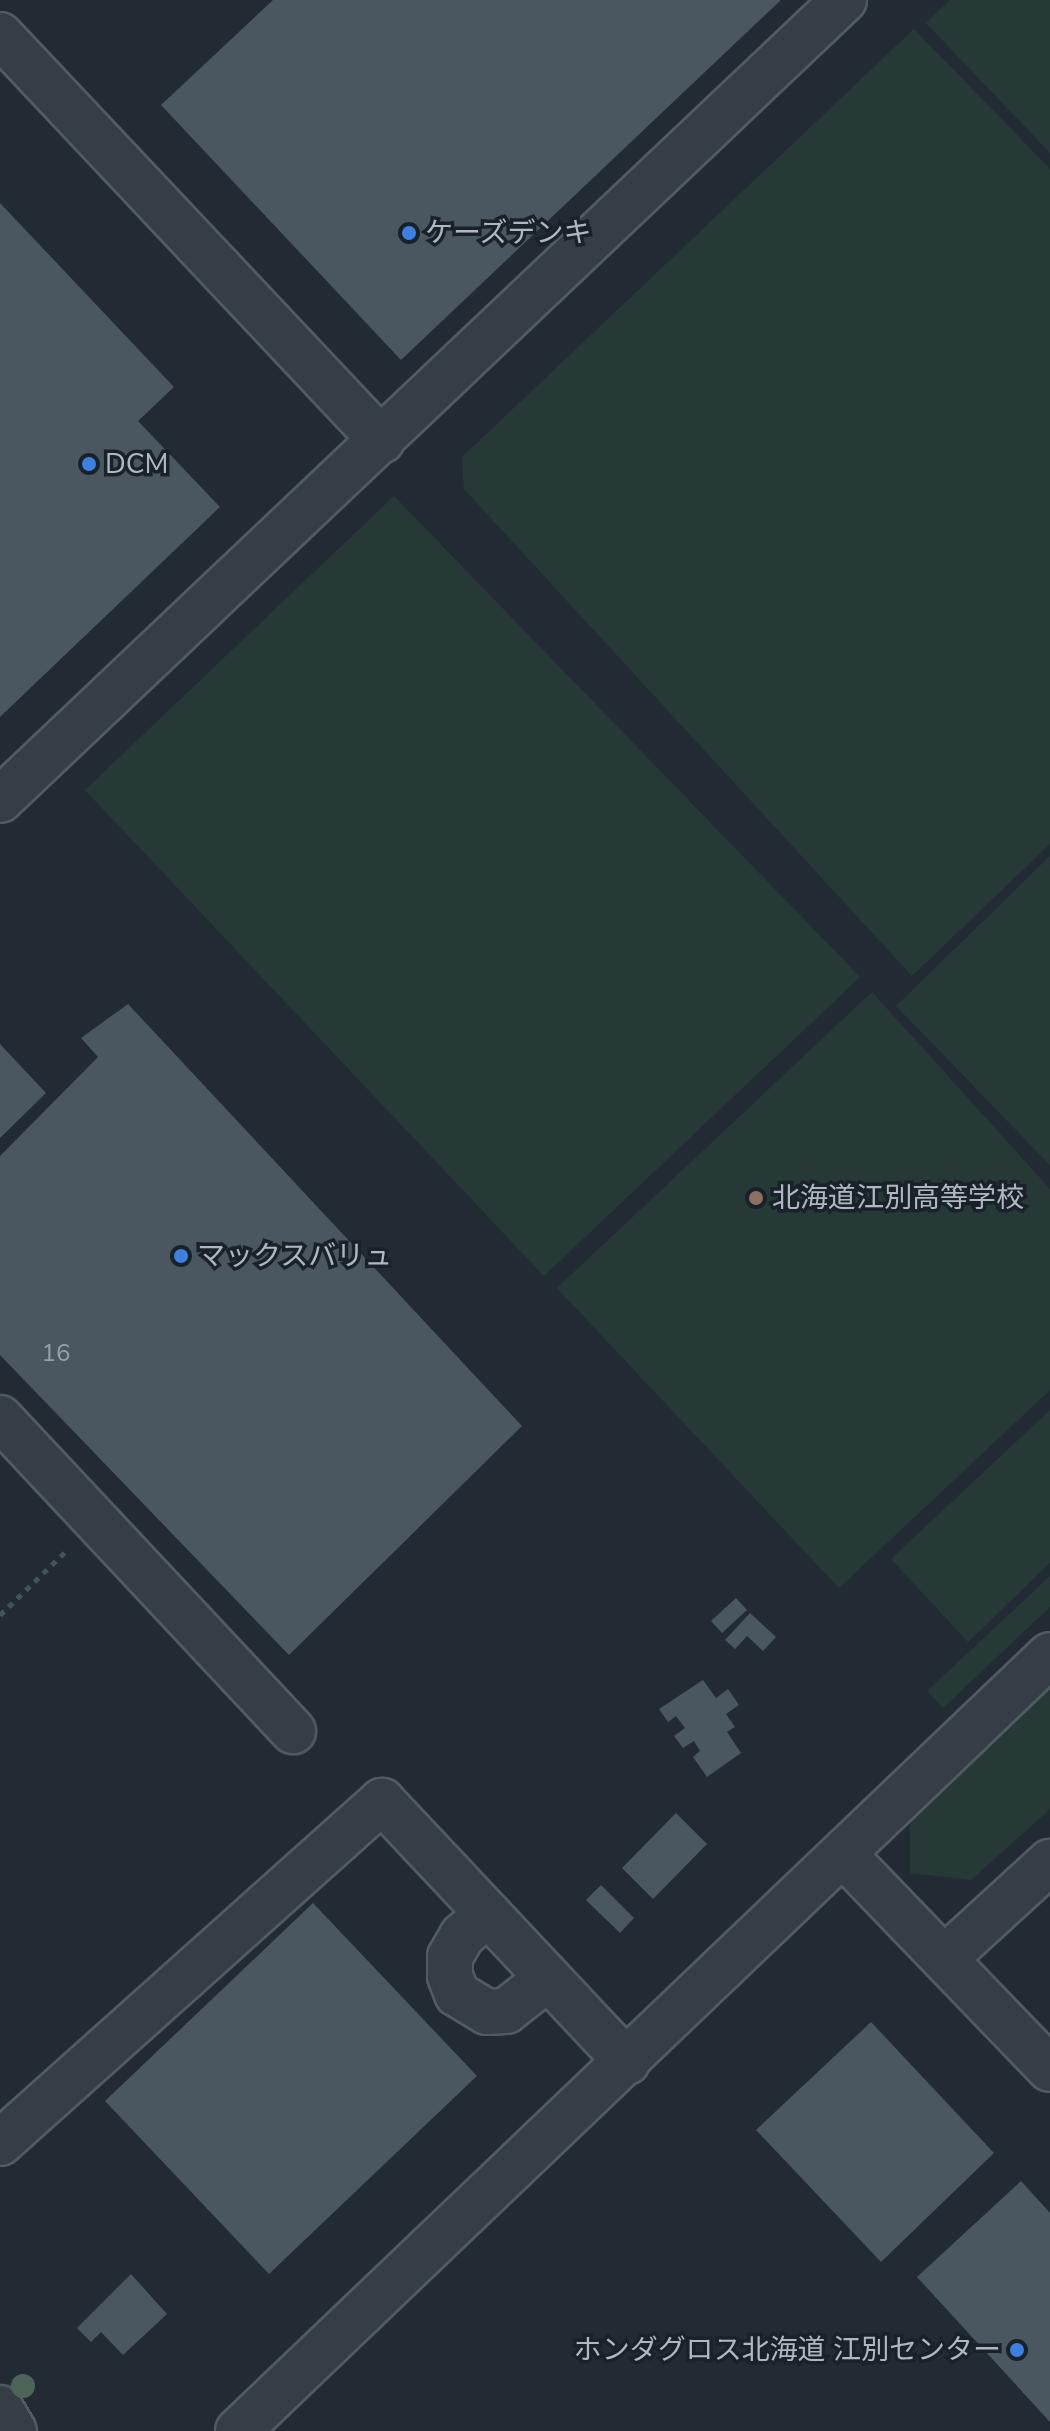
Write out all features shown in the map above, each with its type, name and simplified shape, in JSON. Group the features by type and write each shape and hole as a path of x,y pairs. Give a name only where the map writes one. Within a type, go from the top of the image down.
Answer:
{"street":[{"path":"0,800 844,0"},
{"path":"0,35 382,441"},
{"path":"0,1418 293,1731"},
{"path":"238,2431 1050,1655"},
{"path":"0,2143 382,1801 627,2062"},
{"path":"843,1854 1050,2069"},
{"path":"944,1959 1050,1862"},
{"path":"488,1914 462,1936 450,1957 450,1976 457,1994 487,2012 506,2011 548,1978"},
{"path":"0,2408 14,2431"}],"shaded area":[{"path":"950,0 1050,0 1050,153 926,23"},
{"path":"914,29 1050,169 1050,844 912,976 464,489 462,457"},
{"path":"394,496 860,977 544,1276 85,790"},
{"path":"1050,856 1050,1165 896,1006"},
{"path":"872,992 1050,1189 1050,1390 839,1588 557,1288"},
{"path":"1050,1410 1050,1563 968,1642 891,1559"},
{"path":"1050,1576 1050,1607 943,1708 927,1691"},
{"path":"1050,1687 1050,1809 971,1880 910,1873 910,1819"}],"building":[{"name":"ケーズデンキ","path":"273,0 781,0 401,360 161,105"},
{"name":"DCM","path":"0,203 174,387 138,421 220,507 0,717"},
{"name":"マックスバリュ","path":"128,1004 522,1426 289,1655 0,1355 0,1156 98,1057 81,1038"},
{"path":"0,1044 46,1093 0,1138"},
{"path":"736,1598 747,1610 722,1633 711,1621"},
{"path":"750,1613 776,1637 763,1651 747,1636 735,1649 725,1640"},
{"path":"703,1680 716,1698 728,1689 739,1705 726,1714 735,1727 727,1732 741,1753 707,1777 693,1757 700,1751 694,1741 683,1748 674,1736 685,1728 676,1716 668,1722 659,1709"},
{"path":"676,1813 707,1844 653,1899 622,1868"},
{"path":"601,1885 634,1918 620,1933 586,1900"},
{"path":"313,1903 477,2076 269,2274 105,2101"},
{"path":"871,2022 994,2153 881,2262 756,2130"},
{"name":"ホンダグロス北海道 江別センター","path":"1021,2181 1050,2213 1050,2422 917,2277"},
{"path":"131,2274 167,2314 123,2355 101,2332 91,2342 77,2328"}],"place":[{"name":"ケーズデンキ","path":"409,233"},
{"name":"DCM","path":"89,464"},
{"name":"北海道江別高等学校","path":"756,1198"},
{"name":"マックスバリュ","path":"181,1256"},
{"name":"ホンダグロス北海道 江別センター","path":"1017,2350"}]}
